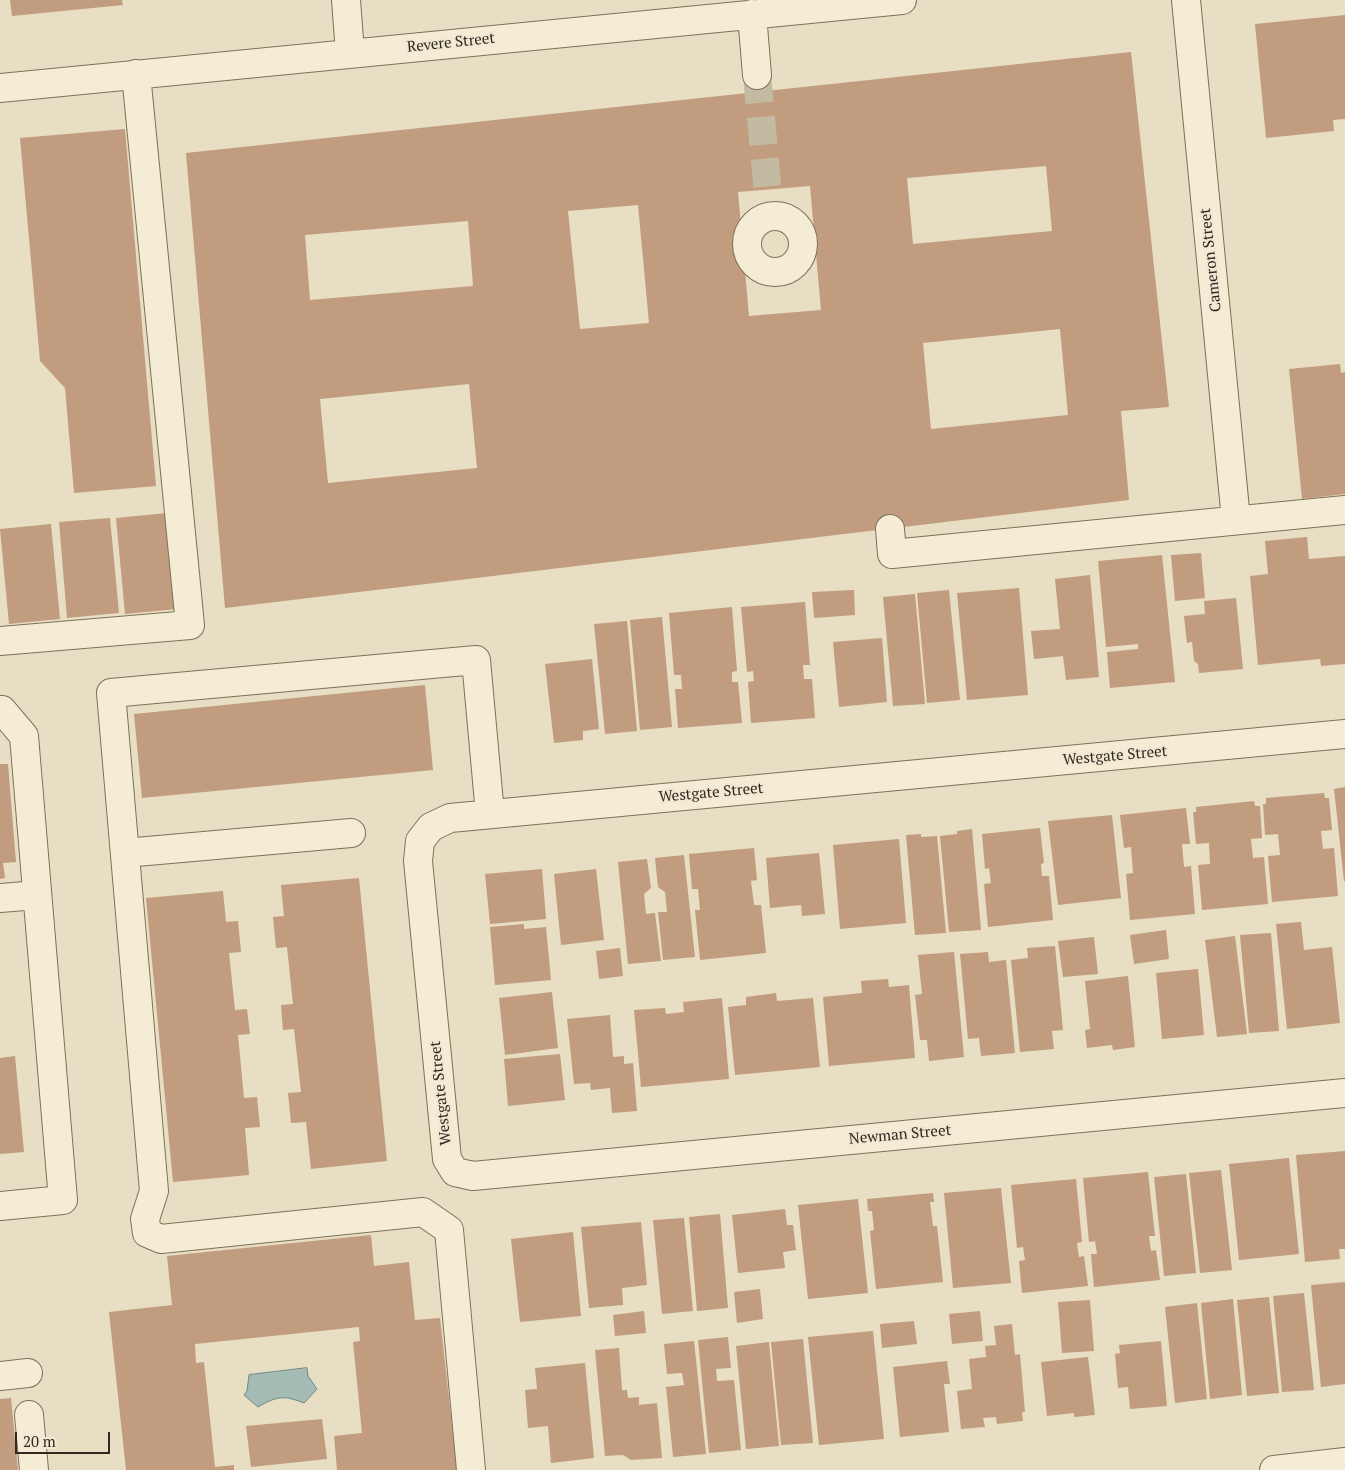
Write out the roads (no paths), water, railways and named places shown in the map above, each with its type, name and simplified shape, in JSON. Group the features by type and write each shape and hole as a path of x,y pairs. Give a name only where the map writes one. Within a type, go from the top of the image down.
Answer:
{"street":[{"path":"346,0 350,53"},
{"name":"Revere Street","path":"0,88 764,9 902,0"},
{"name":"Cameron Street","path":"1186,0 1236,520"},
{"path":"757,75 764,9"},
{"path":"0,641 190,625 136,74"},
{"path":"890,529 892,554 1345,510"},
{"path":"471,1470 449,1230 423,1212 161,1240 146,1233 145,1219 154,1191 111,693 476,660 490,814"},
{"path":"0,710 24,736 63,1200 0,1206"},
{"name":"Westgate Street","path":"454,1172 447,1159 418,861 420,840 431,827 450,818 1345,734"},
{"path":"125,854 351,833"},
{"path":"0,898 37,895"},
{"name":"Newman Street","path":"454,1172 473,1176 1345,1093"},
{"path":"0,1376 28,1373"},
{"path":"30,1415 34,1470"},
{"path":"1274,1470 1345,1462"}],"water":[{"path":"307,1368 308,1376 317,1389 304,1403 281,1398 258,1407 244,1395 247,1391 249,1375"}],"tunnel":[{"path":"757,75 768,194"}]}
